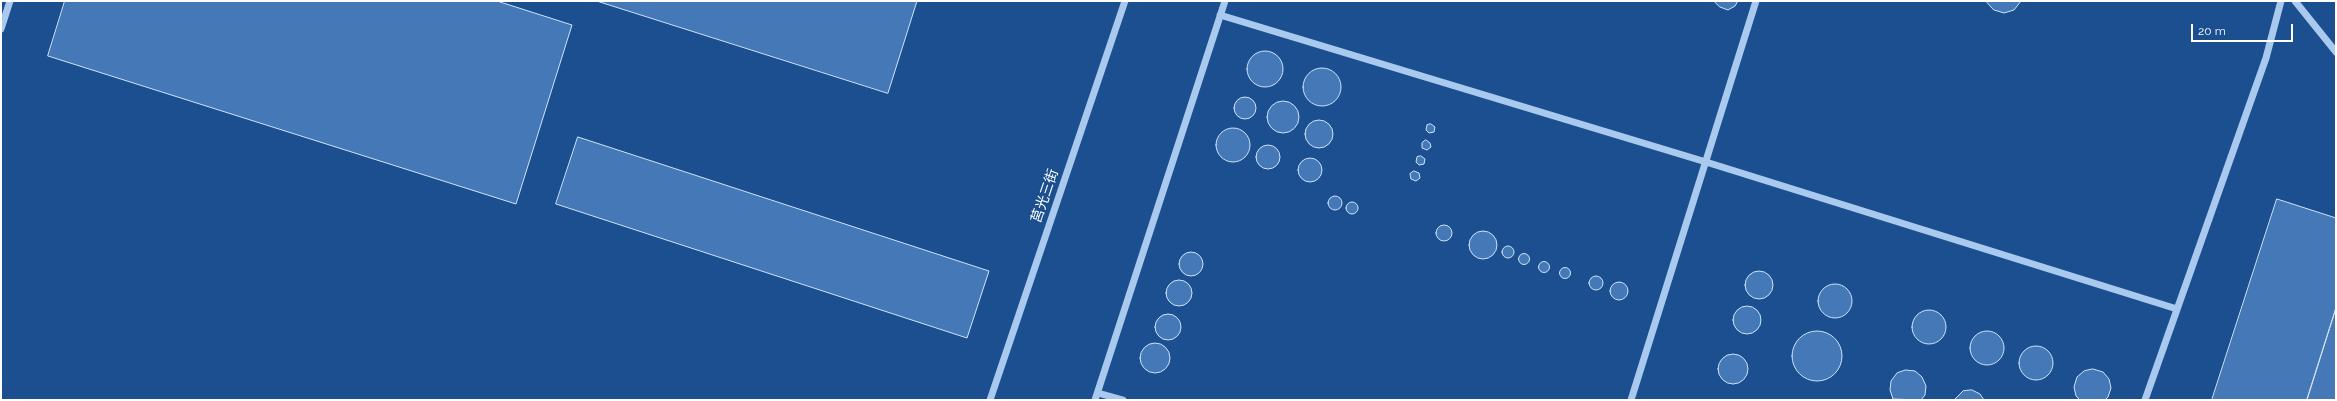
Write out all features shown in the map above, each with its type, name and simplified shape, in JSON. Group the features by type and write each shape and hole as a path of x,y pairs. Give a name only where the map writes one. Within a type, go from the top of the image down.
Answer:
{"street":[{"path":"1,29 10,1"},
{"name":"莒光三街","path":"990,400 1125,1"},
{"path":"1095,400 1225,1"},
{"path":"1631,400 1756,1"},
{"path":"2145,400 2266,58 2281,1"},
{"path":"2295,1 2336,52"},
{"path":"1220,15 1706,162 2177,309"},
{"path":"1098,392 1122,400"}],"building":[{"path":"65,1 497,1 572,25 516,204 48,56"},
{"path":"597,1 917,1 888,93"},
{"path":"1714,1 1738,1 1735,6 1728,10 1720,7"},
{"path":"1986,1 2021,1 2014,10 2004,13 1994,10"},
{"path":"1269,51 1278,56 1282,62 1282,76 1278,82 1269,87 1261,87 1252,82 1248,76 1247,65 1252,56 1258,52"},
{"path":"1318,68 1326,68 1336,73 1340,80 1340,94 1336,101 1326,106 1318,106 1308,101 1306,98 1303,91 1303,83 1308,73 1311,71"},
{"path":"1245,97 1253,100 1256,108 1253,116 1245,119 1237,116 1234,108 1237,100"},
{"path":"1283,101 1292,104 1296,108 1299,117 1296,126 1292,130 1283,133 1274,130 1270,126 1267,117 1270,108 1274,104"},
{"path":"1319,120 1329,124 1333,134 1329,144 1319,148 1309,144 1305,134 1309,124"},
{"path":"1431,124 1435,127 1434,132 1429,133 1426,130 1427,125"},
{"path":"1233,128 1245,133 1250,145 1245,157 1233,162 1221,157 1216,145 1221,133"},
{"path":"578,137 989,271 967,338 556,204"},
{"path":"1426,140 1430,143 1431,147 1427,150 1422,148 1422,143"},
{"path":"1263,145 1273,145 1280,152 1280,162 1273,169 1263,169 1256,162 1256,152"},
{"path":"1421,156 1425,159 1424,164 1419,165 1416,162 1417,157"},
{"path":"1310,158 1318,162 1322,170 1318,178 1310,182 1302,178 1298,170 1302,162"},
{"path":"1414,171 1419,173 1420,178 1416,181 1411,179 1410,174"},
{"path":"1335,196 1340,198 1342,203 1340,208 1335,210 1330,208 1328,203 1330,198"},
{"path":"2277,199 2336,218 2336,308 2307,400 2212,400"},
{"path":"1354,202 1357,203 1357,213 1350,214 1347,213 1346,206 1347,203"},
{"path":"1441,225 1447,225 1452,230 1450,239 1447,241 1441,241 1436,236 1436,230"},
{"path":"1483,231 1493,235 1497,245 1493,255 1483,259 1473,255 1469,245 1473,235"},
{"path":"1506,246 1510,246 1514,252 1510,258 1506,258 1502,254 1502,250"},
{"path":"1191,252 1200,255 1203,264 1200,273 1191,276 1182,273 1179,264 1182,255"},
{"path":"1524,253 1528,255 1530,259 1528,263 1524,265 1520,263 1518,259 1520,255"},
{"path":"1542,262 1546,262 1548,263 1548,271 1542,272 1539,269 1539,265"},
{"path":"1565,267 1569,269 1571,273 1569,277 1565,279 1561,277 1559,273 1561,269"},
{"path":"1759,271 1769,275 1773,285 1769,295 1759,299 1749,295 1745,285 1749,275"},
{"path":"1596,276 1601,278 1603,283 1601,288 1596,290 1591,288 1589,283 1591,278"},
{"path":"1179,280 1188,284 1192,293 1188,302 1179,306 1170,302 1166,293 1170,284"},
{"path":"1615,282 1623,282 1628,287 1626,298 1623,300 1615,300 1610,295 1610,287"},
{"path":"1832,284 1838,284 1847,289 1851,295 1851,307 1847,313 1838,318 1832,318 1823,313 1818,304 1818,298 1823,289"},
{"path":"1747,306 1753,307 1757,310 1760,314 1760,326 1757,330 1753,333 1747,334 1741,333 1737,330 1734,326 1733,320 1734,314 1737,310 1741,307"},
{"path":"2336,308 2336,400 2307,400"},
{"path":"1926,310 1932,310 1936,311 1943,317 1946,327 1945,334 1939,341 1932,344 1926,344 1922,343 1915,337 1912,330 1912,324 1913,320 1919,313"},
{"path":"1168,314 1177,318 1181,327 1177,336 1168,340 1159,336 1155,327 1159,318"},
{"path":"1817,331 1826,333 1835,338 1840,347 1842,356 1840,365 1835,374 1826,379 1817,381 1808,379 1799,374 1794,365 1792,356 1794,347 1799,338 1808,333"},
{"path":"1984,331 1990,331 1999,336 2003,342 2003,354 1999,360 1990,365 1984,365 1975,360 1970,351 1970,345 1975,336"},
{"path":"1155,343 1161,344 1169,352 1169,364 1161,372 1155,373 1149,372 1141,364 1140,358 1141,352 1149,344"},
{"path":"2033,346 2039,346 2043,347 2050,353 2053,363 2052,370 2046,377 2039,380 2033,380 2029,379 2022,373 2019,366 2019,360 2020,356 2026,349"},
{"path":"1733,354 1744,358 1748,369 1744,380 1733,384 1722,380 1718,369 1722,358"},
{"path":"2093,369 2103,372 2109,379 2111,388 2108,397 2105,400 2080,400 2076,396 2074,387 2077,377 2084,371"},
{"path":"1906,370 1915,371 1922,377 1926,386 1925,395 1921,400 1893,399 1890,390 1891,381 1897,373"},
{"path":"1972,390 1980,394 1984,400 1954,400 1963,391"}]}
